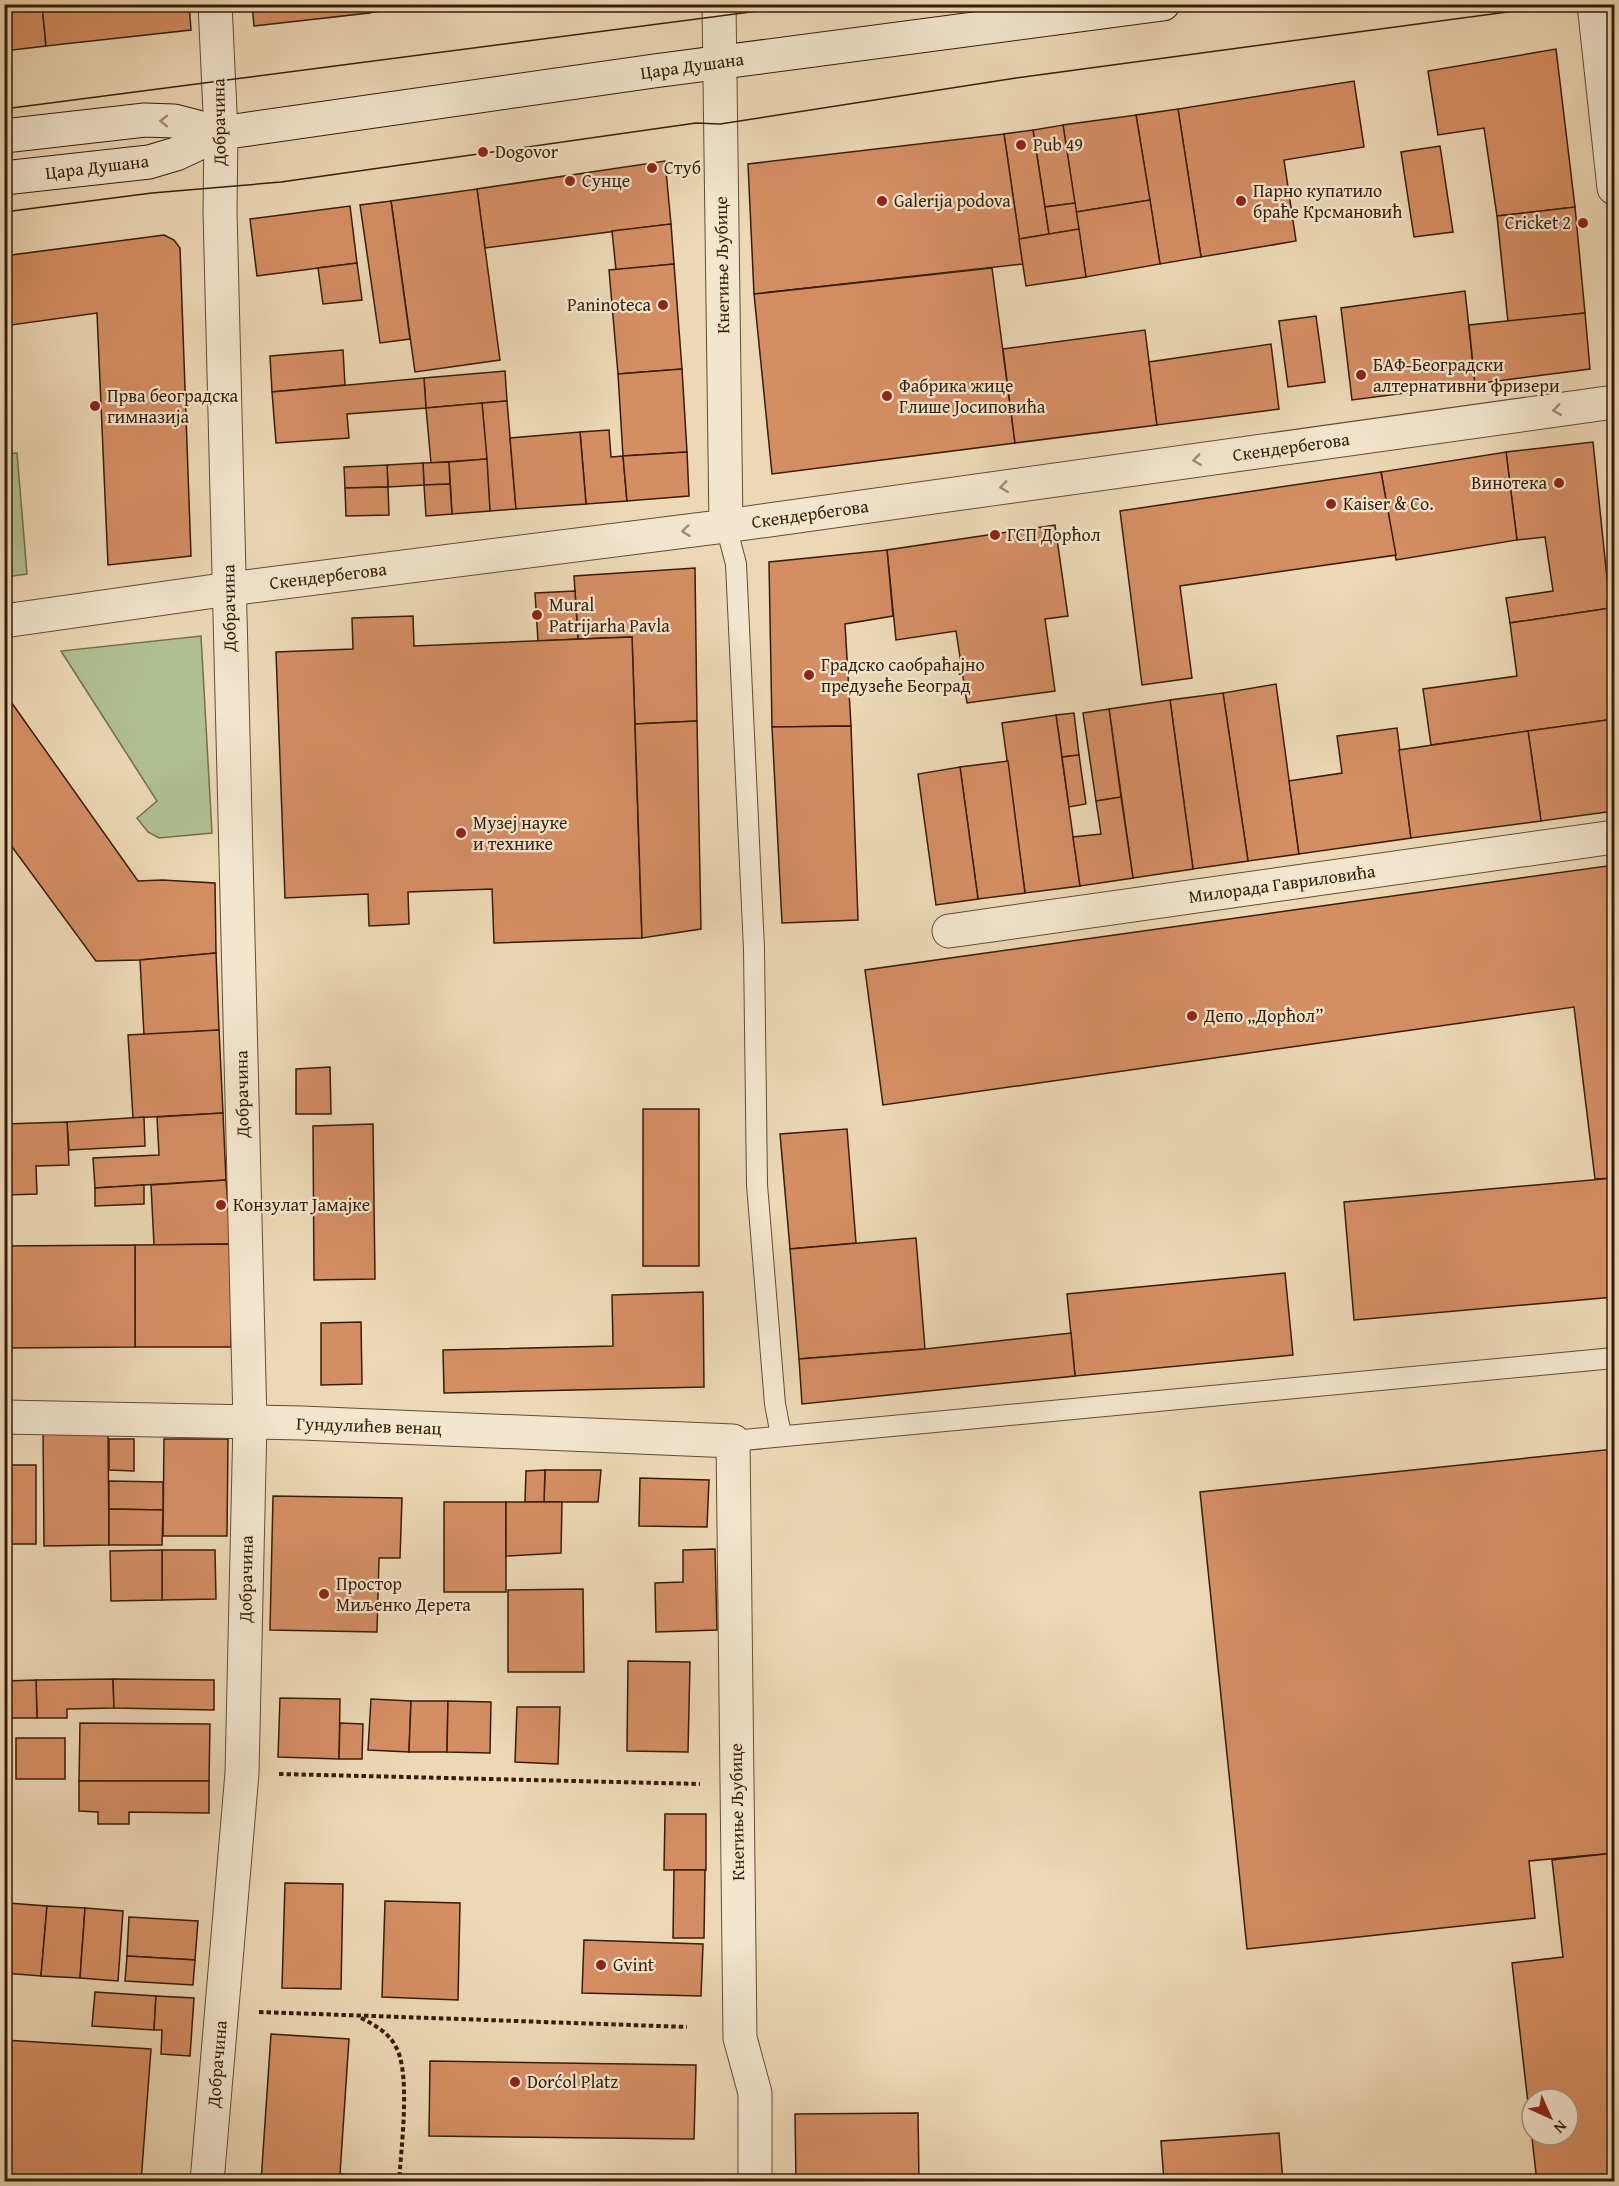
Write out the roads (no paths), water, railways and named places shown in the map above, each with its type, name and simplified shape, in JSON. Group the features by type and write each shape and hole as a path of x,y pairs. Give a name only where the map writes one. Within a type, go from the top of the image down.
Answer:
{"street":[{"name":"Добрачина","path":"207,2181 242,1773 250,1422 220,211 221,133 215,4"},
{"name":"Кнегиње Љубице","path":"719,4 726,526"},
{"name":"Цара Душана","path":"4,178 149,162 176,154 221,133 1163,4"},
{"path":"1594,4 1614,188"},
{"name":"Цара Душана","path":"4,136 145,120 174,121 221,133"},
{"name":"Скендербегова","path":"4,621 229,589 726,526 1614,402"},
{"name":"Милорада Гавриловића","path":"949,931 1614,837"},
{"name":"Гундулићев венац","path":"4,1417 250,1422 734,1441"},
{"name":"Кнегиње Љубице","path":"734,1441 740,2038 755,2092 756,2181"}],"lane":[{"path":"726,526 736,564 754,949 757,1185 775,1404 781,1435"},
{"path":"734,1441 1614,1358"}],"tram line":[{"path":"4,109 812,4"},
{"path":"4,212 152,193 281,182 696,123 720,124 1016,78 1566,4"}],"place":[{"name":"Pub 49","path":"1021,145"},
{"name":"Dogovor","path":"483,152"},
{"name":"Стуб","path":"652,168"},
{"name":"Сунце","path":"570,181"},
{"name":"Galerija podova","path":"882,201"},
{"name":"Парно купатило браће Крсмановић","path":"1241,201"},
{"name":"Cricket 2","path":"1583,223"},
{"name":"Paninoteca","path":"663,305"},
{"name":"БАФ-Београдски алтернативни фризери","path":"1361,375"},
{"name":"Фабрика жице Глише Јосиповића","path":"887,396"},
{"name":"Прва београдска гимназија","path":"95,406"},
{"name":"Винотека","path":"1559,483"},
{"name":"Kaiser & Co.","path":"1331,504"},
{"name":"ГСП Дорћол","path":"995,535"},
{"name":"Mural Patrijarha Pavla","path":"537,615"},
{"name":"Градско саобраћајно предузеће Београд","path":"809,675"},
{"name":"Музеј науке и технике","path":"461,833"},
{"name":"Депо „Дорћол”","path":"1192,1016"},
{"name":"Конзулат Јамајке","path":"221,1205"},
{"name":"Простор Миљенко Дерета","path":"324,1594"},
{"name":"Gvint","path":"601,1965"},
{"name":"Dorćol Platz","path":"515,2082"}]}
